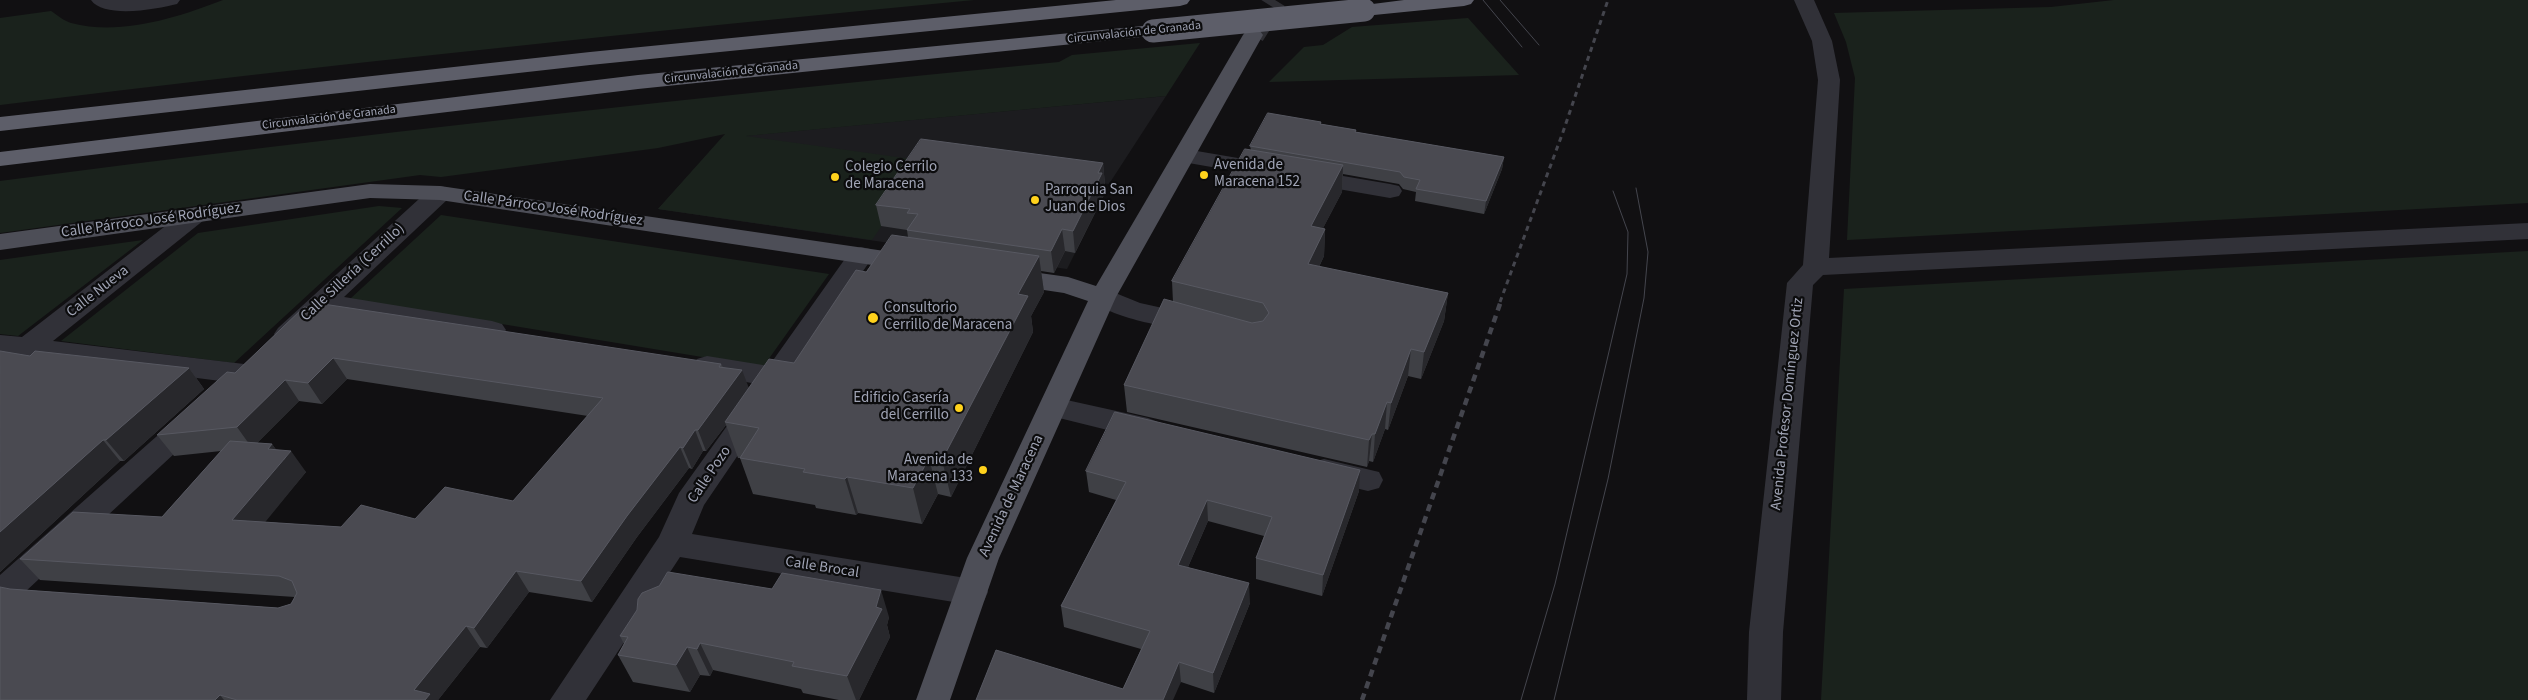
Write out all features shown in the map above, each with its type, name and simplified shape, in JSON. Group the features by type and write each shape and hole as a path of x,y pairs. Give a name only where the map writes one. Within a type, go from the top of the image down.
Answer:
{"highway":[{"name":"Circunvalación de Granada","path":"0,124 252,94 623,54 1180,0"},
{"name":"Circunvalación de Granada","path":"0,159 638,82 1457,1"}],"main road":[{"name":"Avenida de Maracena","path":"933,700 984,558 1103,297 1253,35"},
{"name":"Calle Párroco José Rodríguez","path":"0,242 370,191 440,193 934,266"},
{"path":"981,272 1068,285 1103,297"}],"street":[{"path":"100,0 130,6 170,0"},
{"path":"1804,0 1822,41 1829,80 1816,267 2528,230"},
{"path":"1185,156 1390,191"},
{"name":"Calle Sillería (Cerrillo)","path":"3,592 219,397 440,193"},
{"name":"Calle Nueva","path":"0,369 195,215"},
{"name":"Calle Pozo","path":"567,700 672,543 690,501 861,255"},
{"name":"Avenida Profesor Domínguez Ortiz","path":"1764,700 1763,664 1800,282 1816,267"},
{"path":"1103,297 1133,310 1221,329"},
{"path":"323,302 513,334"},
{"path":"0,344 244,374"},
{"path":"680,362 776,378"},
{"path":"1053,407 1178,436"},
{"path":"1302,464 1368,480"},
{"name":"Calle Brocal","path":"672,543 972,592"},
{"path":"3,592 41,596"}],"shaded area":[{"path":"223,0 974,0 487,49 0,105 0,18 51,11 71,23 109,27 128,26 168,19"},
{"path":"2114,0 2528,0 2528,203 1847,240 1855,78 1846,42 1834,13 2051,7"},
{"path":"1468,18 1519,75 1269,82 1304,47 1323,45 1352,27"},
{"path":"1200,43 1166,96 746,136 926,161 872,240 658,209 725,134 658,148 441,177 420,175 0,233 0,181 396,132 661,102 1059,62 1072,55"},
{"name":"Colegio Cerrilo de Maracena","path":"1166,96 1109,184 987,169 1085,233 1067,269 658,209 726,134 743,136"},
{"path":"379,206 402,208 234,363 61,341 198,233"},
{"path":"441,215 829,274 763,367 350,299"},
{"path":"143,240 18,336 0,334 0,260"},
{"path":"2528,251 2528,700 1821,700 1844,289"}],"building":[{"path":"1268,113 1321,122 1320,124 1356,130 1355,132 1504,157 1486,201 1416,189 1420,180 1404,177 1400,172 1250,146"},
{"path":"921,139 1103,163 1098,173 1102,173 1073,231 1062,229 1051,251 907,230 918,214 907,213 910,209 876,205"},
{"path":"1245,149 1343,165 1311,226 1325,229 1308,264 1448,293 1424,352 1411,349 1391,403 1387,402 1375,434 1372,434 1369,440 1124,385 1164,299 1252,323 1263,321 1269,313 1263,303 1172,281"},
{"path":"892,235 1039,256 1018,294 1028,296 942,460 929,458 913,488 803,472 805,469 740,458 759,428 725,422 769,359 794,363 856,270 866,272"},
{"path":"323,304 721,364 719,367 742,370 698,430 695,430 683,448 680,447 627,516 581,581 516,571 474,628 466,626 414,690 430,694 425,700 237,700 220,695 215,700 0,700 0,587 278,608 291,604 297,593 292,581 279,576 20,559 73,512 162,517 230,441 272,444 268,449 291,451 232,520 341,527 361,505 415,519 445,487 513,501 603,398 333,358 308,383 285,380 237,427 157,435 227,372 235,373 304,307 319,309"},
{"path":"0,351 30,356 35,351 189,368 106,440 103,440 0,532"},
{"path":"1115,412 1360,470 1323,575 1256,558 1272,517 1207,500 1178,565 1249,583 1213,673 1179,662 1163,700 976,700 996,650 1123,689 1150,631 1061,606 1126,482 1086,471"},
{"path":"668,572 772,589 782,573 881,590 876,607 882,609 847,676 792,666 794,662 700,643 697,649 687,647 676,665 618,655 628,637 620,636 637,610 638,599 642,593 659,586"}],"tunnel":[{"path":"1253,35 1275,0"}],"tram line":[{"path":"1483,0 1522,47"},
{"path":"1500,0 1539,45"},
{"path":"1554,700 1608,479 1644,298 1648,252 1636,188"},
{"path":"1521,700 1555,584 1627,274 1628,232 1613,191"}],"railway":[{"path":"1500,302 1563,132 1608,0"},
{"path":"1362,700 1501,301"}],"place":[{"name":"Avenida de Maracena 152","path":"1204,175"},
{"name":"Colegio Cerrilo de Maracena","path":"835,177"},
{"name":"Parroquia San Juan de Dios","path":"1035,200"},
{"name":"Consultorio Cerrillo de Maracena","path":"873,318"},
{"name":"Edificio Casería del Cerrillo","path":"959,408"},
{"name":"Avenida de Maracena 133","path":"983,470"}]}
